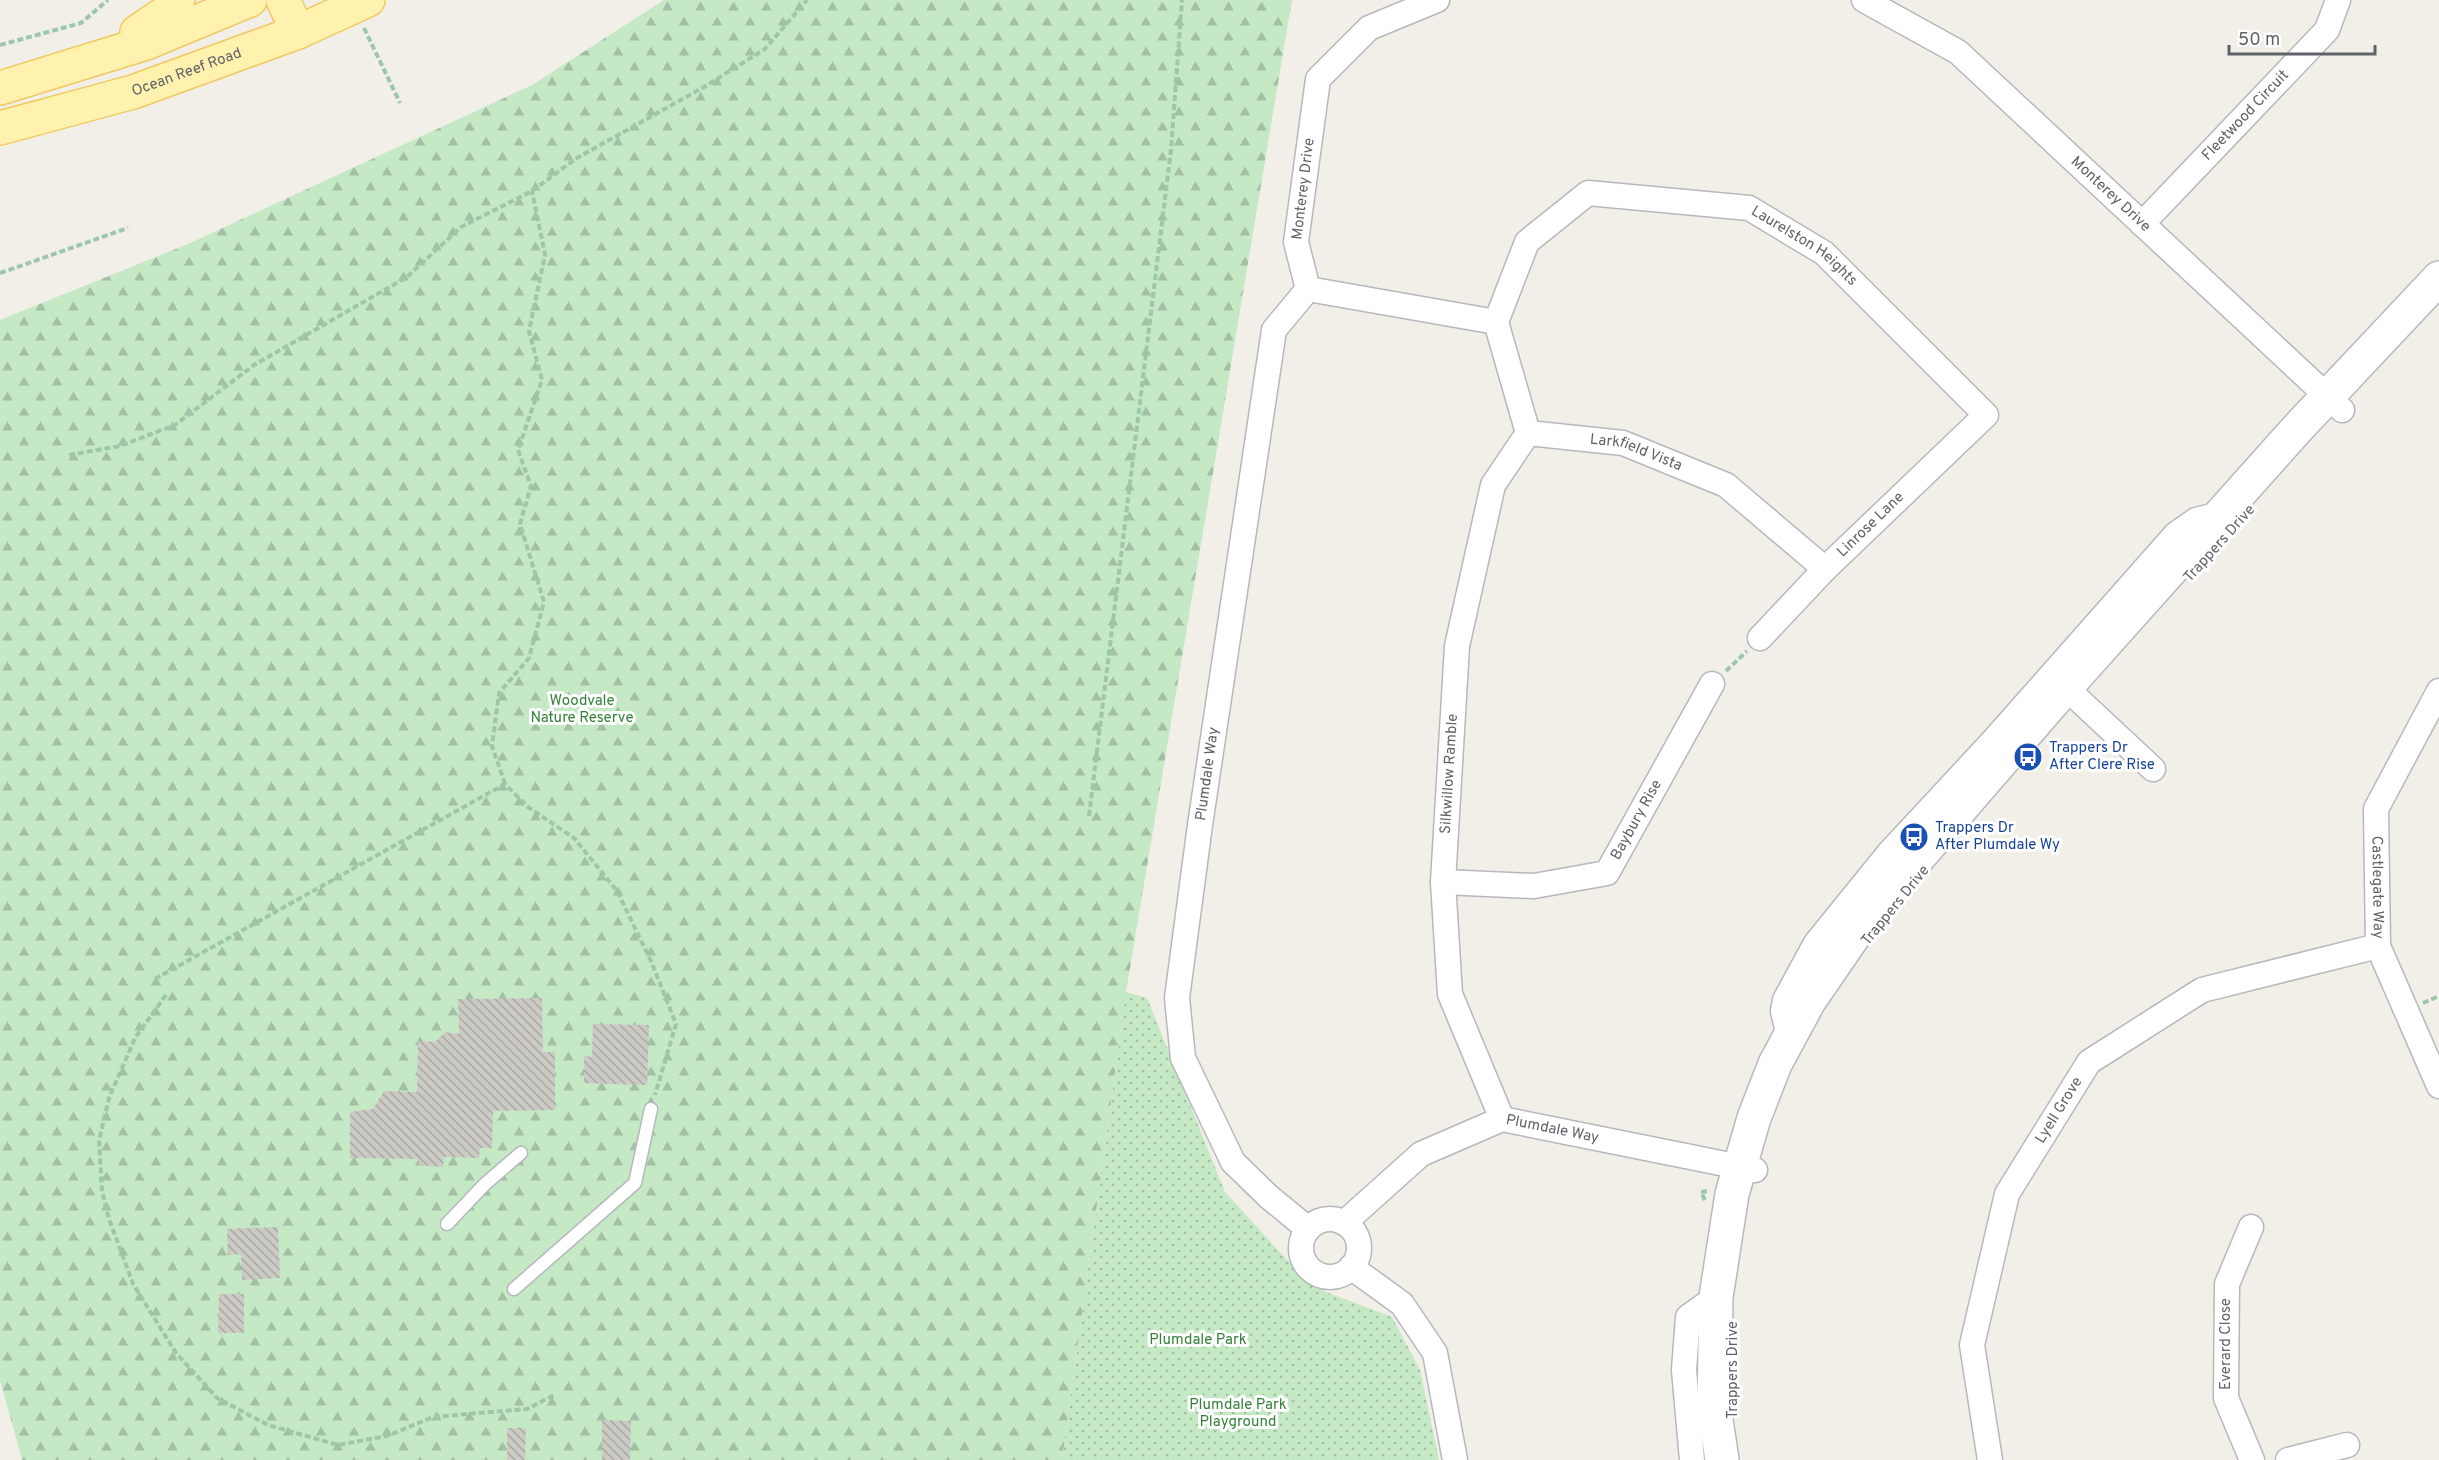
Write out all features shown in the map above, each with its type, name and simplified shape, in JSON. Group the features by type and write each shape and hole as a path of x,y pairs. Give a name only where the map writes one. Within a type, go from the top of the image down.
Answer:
{"main road":[{"path":"101,57 171,9 178,0"},
{"path":"0,88 146,43 250,0"},
{"path":"283,0 298,32"},
{"name":"Ocean Reef Road","path":"0,128 133,92 298,32 350,10"},
{"name":"Trappers Drive","path":"1722,1460 1714,1407 1716,1297 1732,1194 1747,1168 1809,1034 1837,983 1916,879 2078,699 2335,404 2439,278"},
{"name":"Trappers Drive","path":"1738,1460 1731,1397 1734,1293 1747,1168 1775,1064 1809,1001 1866,918 2052,702 2223,513 2439,304"}],"street":[{"name":"Monterey Drive","path":"1308,289 1296,242 1318,79 1369,28 1437,0"},
{"name":"Monterey Drive","path":"1864,0 1958,52 2335,404"},
{"name":"Fleetwood Circuit","path":"2142,224 2327,30 2338,0"},
{"name":"Laurelston Heights","path":"1496,322 1527,242 1588,193 1749,208 1824,253 1986,415"},
{"path":"1308,289 1496,322 1528,433"},
{"name":"Plumdale Way","path":"1308,289 1274,330 1200,825 1177,998 1184,1058 1233,1162 1269,1197 1308,1229"},
{"name":"Linrose Lane","path":"1760,638 1825,569 1986,415"},
{"name":"Larkfield Vista","path":"1528,433 1623,443 1726,485 1825,569"},
{"name":"Silkwillow Ramble","path":"1503,1119 1450,994 1443,882 1457,646 1493,485 1528,433"},
{"name":"Baybury Rise","path":"1443,882 1534,886 1606,873 1712,684"},
{"name":"Castlegate Way","path":"2439,692 2376,809 2378,946 2439,1086"},
{"path":"2078,699 2153,769"},
{"name":"Lyell Grove","path":"1990,1460 1972,1345 2007,1194 2089,1062 2202,990 2378,946"},
{"name":"Plumdale Way","path":"1344,1223 1421,1154 1503,1119 1747,1168"},
{"path":"1325,1219 1335,1219 1351,1228 1359,1243 1359,1252 1352,1267 1344,1273 1324,1276 1307,1266 1301,1247 1308,1229 1325,1219"},
{"name":"Everard Close","path":"2251,1227 2227,1284 2226,1398 2252,1460"},
{"path":"1352,1267 1402,1304 1435,1353 1455,1460"},
{"path":"1692,1460 1684,1370 1688,1317 1716,1297"},
{"path":"2288,1460 2347,1445"}],"lane":[{"path":"514,1289 635,1183 651,1110"},
{"path":"447,1224 485,1184 521,1153"}],"path":[{"path":"0,45 81,23 108,0"},
{"path":"69,455 120,446 175,425 254,365 407,277 461,227 532,191 577,158 704,87 765,49 807,0"},
{"path":"1089,816 1171,150 1182,0"},
{"path":"350,10 400,103"},
{"path":"532,191 545,255 529,331 542,380 518,450 531,486 520,524 544,602 529,658 499,693 492,746 505,784 528,807 574,838 617,891 651,961 676,1024 651,1110"},
{"path":"0,273 128,228"},
{"path":"1712,684 1760,638"},
{"path":"155,979 505,784"},
{"path":"166,995 135,1038 109,1098 99,1141 102,1191 109,1219 133,1284 176,1353 217,1398 268,1425 338,1445 387,1436 433,1417 527,1409 556,1394"}],"green space":[{"name":"Woodvale Nature Reserve","path":"664,0 1292,0 1126,992 1062,1460 22,1460 0,1380 0,320 188,244 532,85"},
{"name":"Plumdale Park","path":"1126,992 1147,998 1225,1192 1288,1261 1326,1292 1392,1317 1420,1370 1439,1460 1062,1460"}],"building":[{"path":"542,998 543,1052 555,1052 555,1110 493,1111 492,1148 480,1148 479,1158 444,1157 443,1167 419,1165 419,1159 350,1158 350,1112 373,1109 384,1091 417,1092 418,1041 435,1042 445,1032 459,1034 458,999"},
{"path":"593,1024 649,1025 647,1085 584,1083 584,1056 592,1057"},
{"path":"278,1227 280,1278 242,1280 241,1254 228,1255 227,1229"},
{"path":"219,1294 244,1294 244,1333 218,1333"},
{"path":"602,1420 631,1421 630,1460 602,1460"},
{"path":"507,1428 526,1428 525,1460 507,1460"}],"place":[{"name":"Trappers Dr After Clere Rise","path":"2028,757"},
{"name":"Trappers Dr After Plumdale Wy","path":"1914,837"}],"park label":[{"name":"Plumdale Park Playground","path":"1238,1414"}]}
